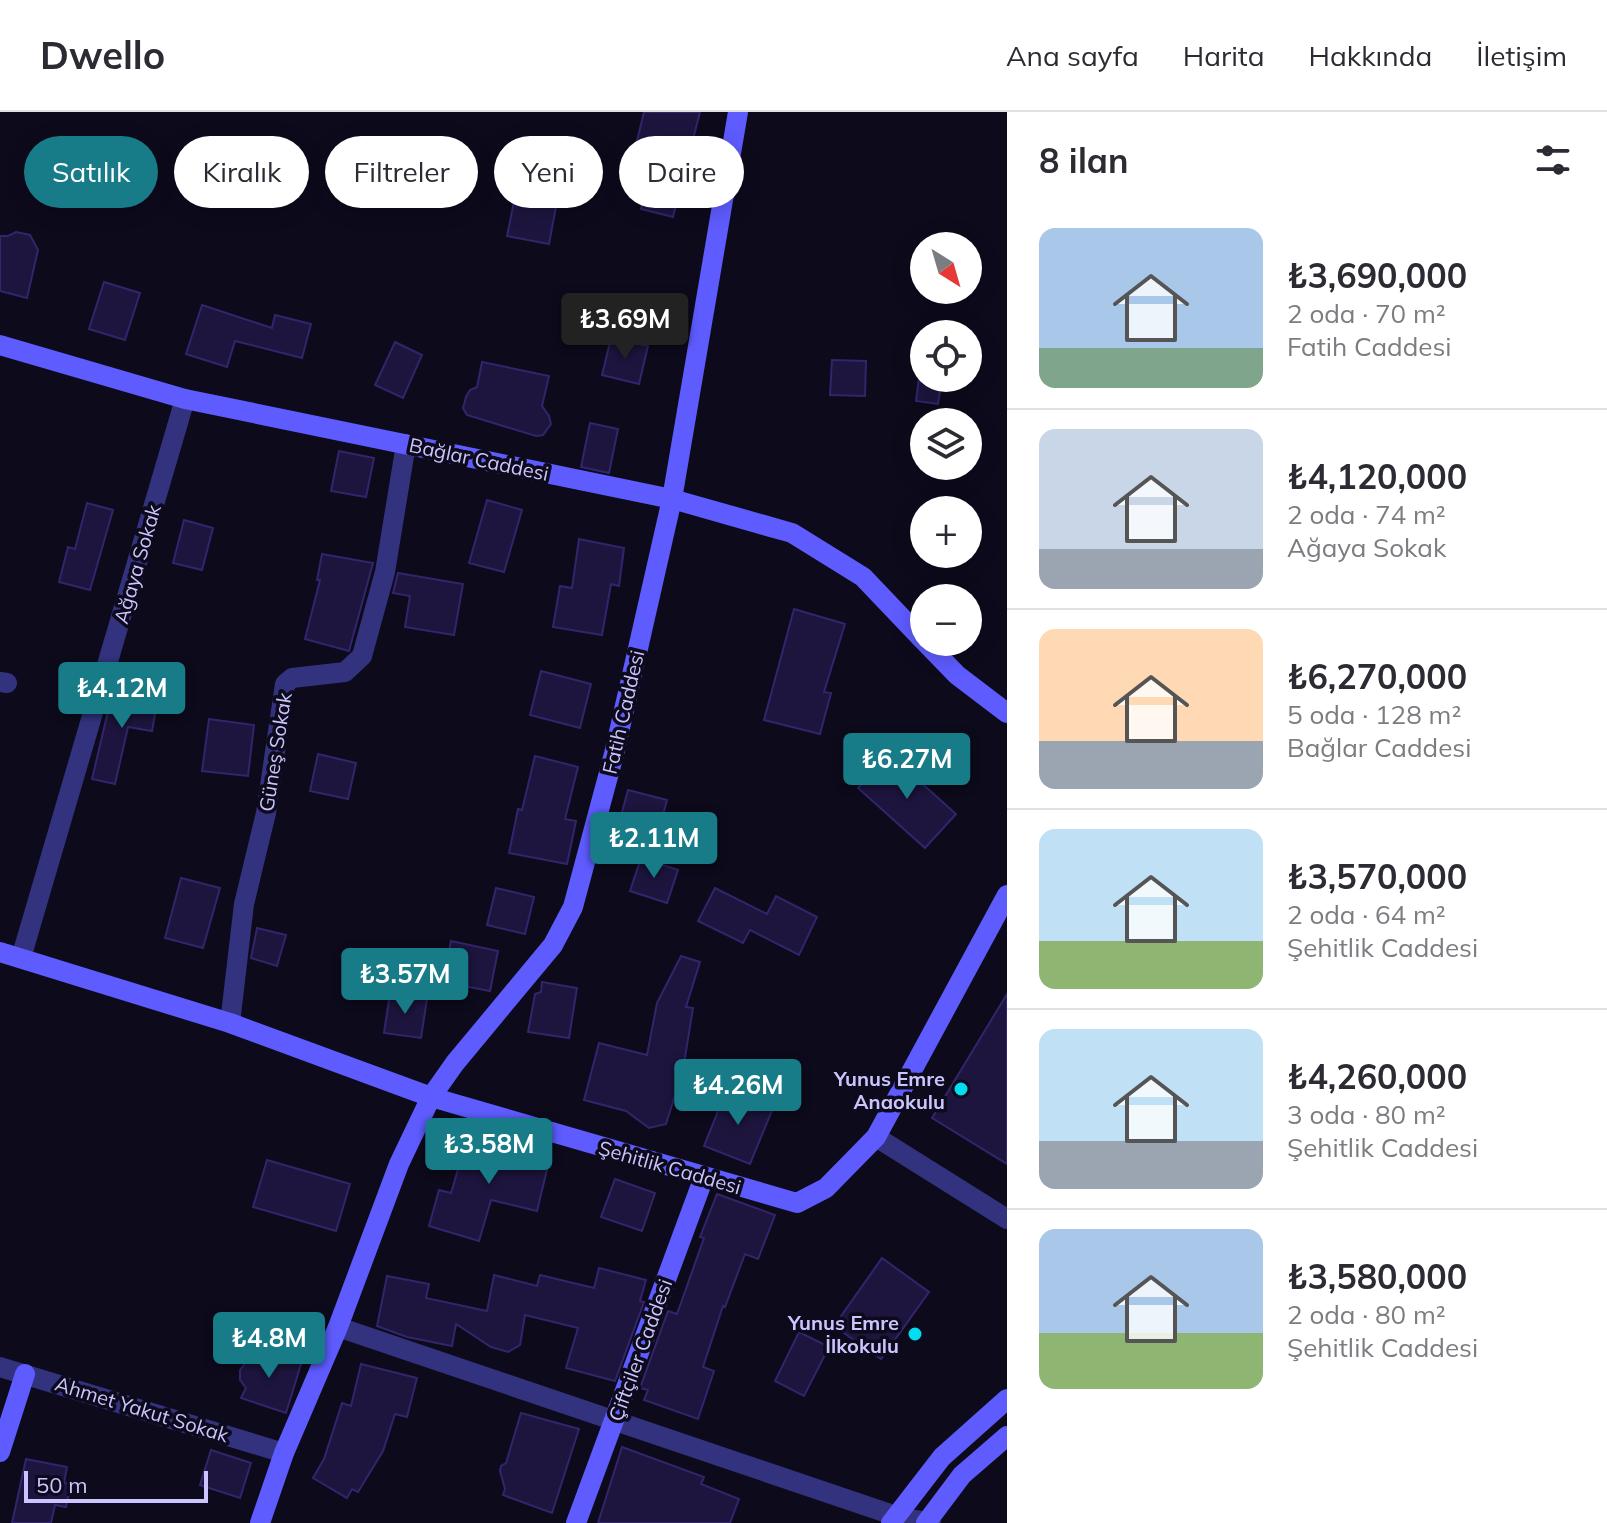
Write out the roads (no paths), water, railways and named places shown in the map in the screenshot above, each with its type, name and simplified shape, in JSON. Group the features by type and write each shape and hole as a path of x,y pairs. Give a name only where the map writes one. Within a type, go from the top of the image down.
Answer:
{"street":[{"name":"Fatih Caddesi","path":"260,1523 284,1453 338,1327 399,1164 431,1097 455,1063 553,945 573,907 614,754 672,499 738,112"},
{"name":"Bağlar Caddesi","path":"0,345 185,399 672,499 792,533 863,577 910,626"},
{"name":"Ağaya Sokak","path":"21,958 185,399"},
{"name":"Güneş Sokak","path":"230,1023 244,904 266,813 285,684 292,678 345,672 362,656 385,572 406,444"},
{"name":"Bağlar Caddesi","path":"939,656 957,675 1007,713"},
{"name":"Şehitlik Caddesi","path":"0,952 230,1023 431,1097 797,1203 826,1188 876,1137 1007,895"},
{"path":"876,1137 1007,1219"},
{"name":"Çiftçiler Caddesi","path":"576,1523 704,1177"},
{"path":"338,1327 614,1420 894,1520 928,1522 962,1475 1007,1436"},
{"name":"Ahmet Yakut Sokak","path":"0,1367 284,1453"},
{"path":"0,1452 25,1374"},
{"path":"894,1520 942,1457 1007,1399"}],"place":[{"name":"Yunus Emre Anaokulu","path":"961,1089"},
{"name":"Yunus Emre İlkokulu","path":"915,1334"}]}
